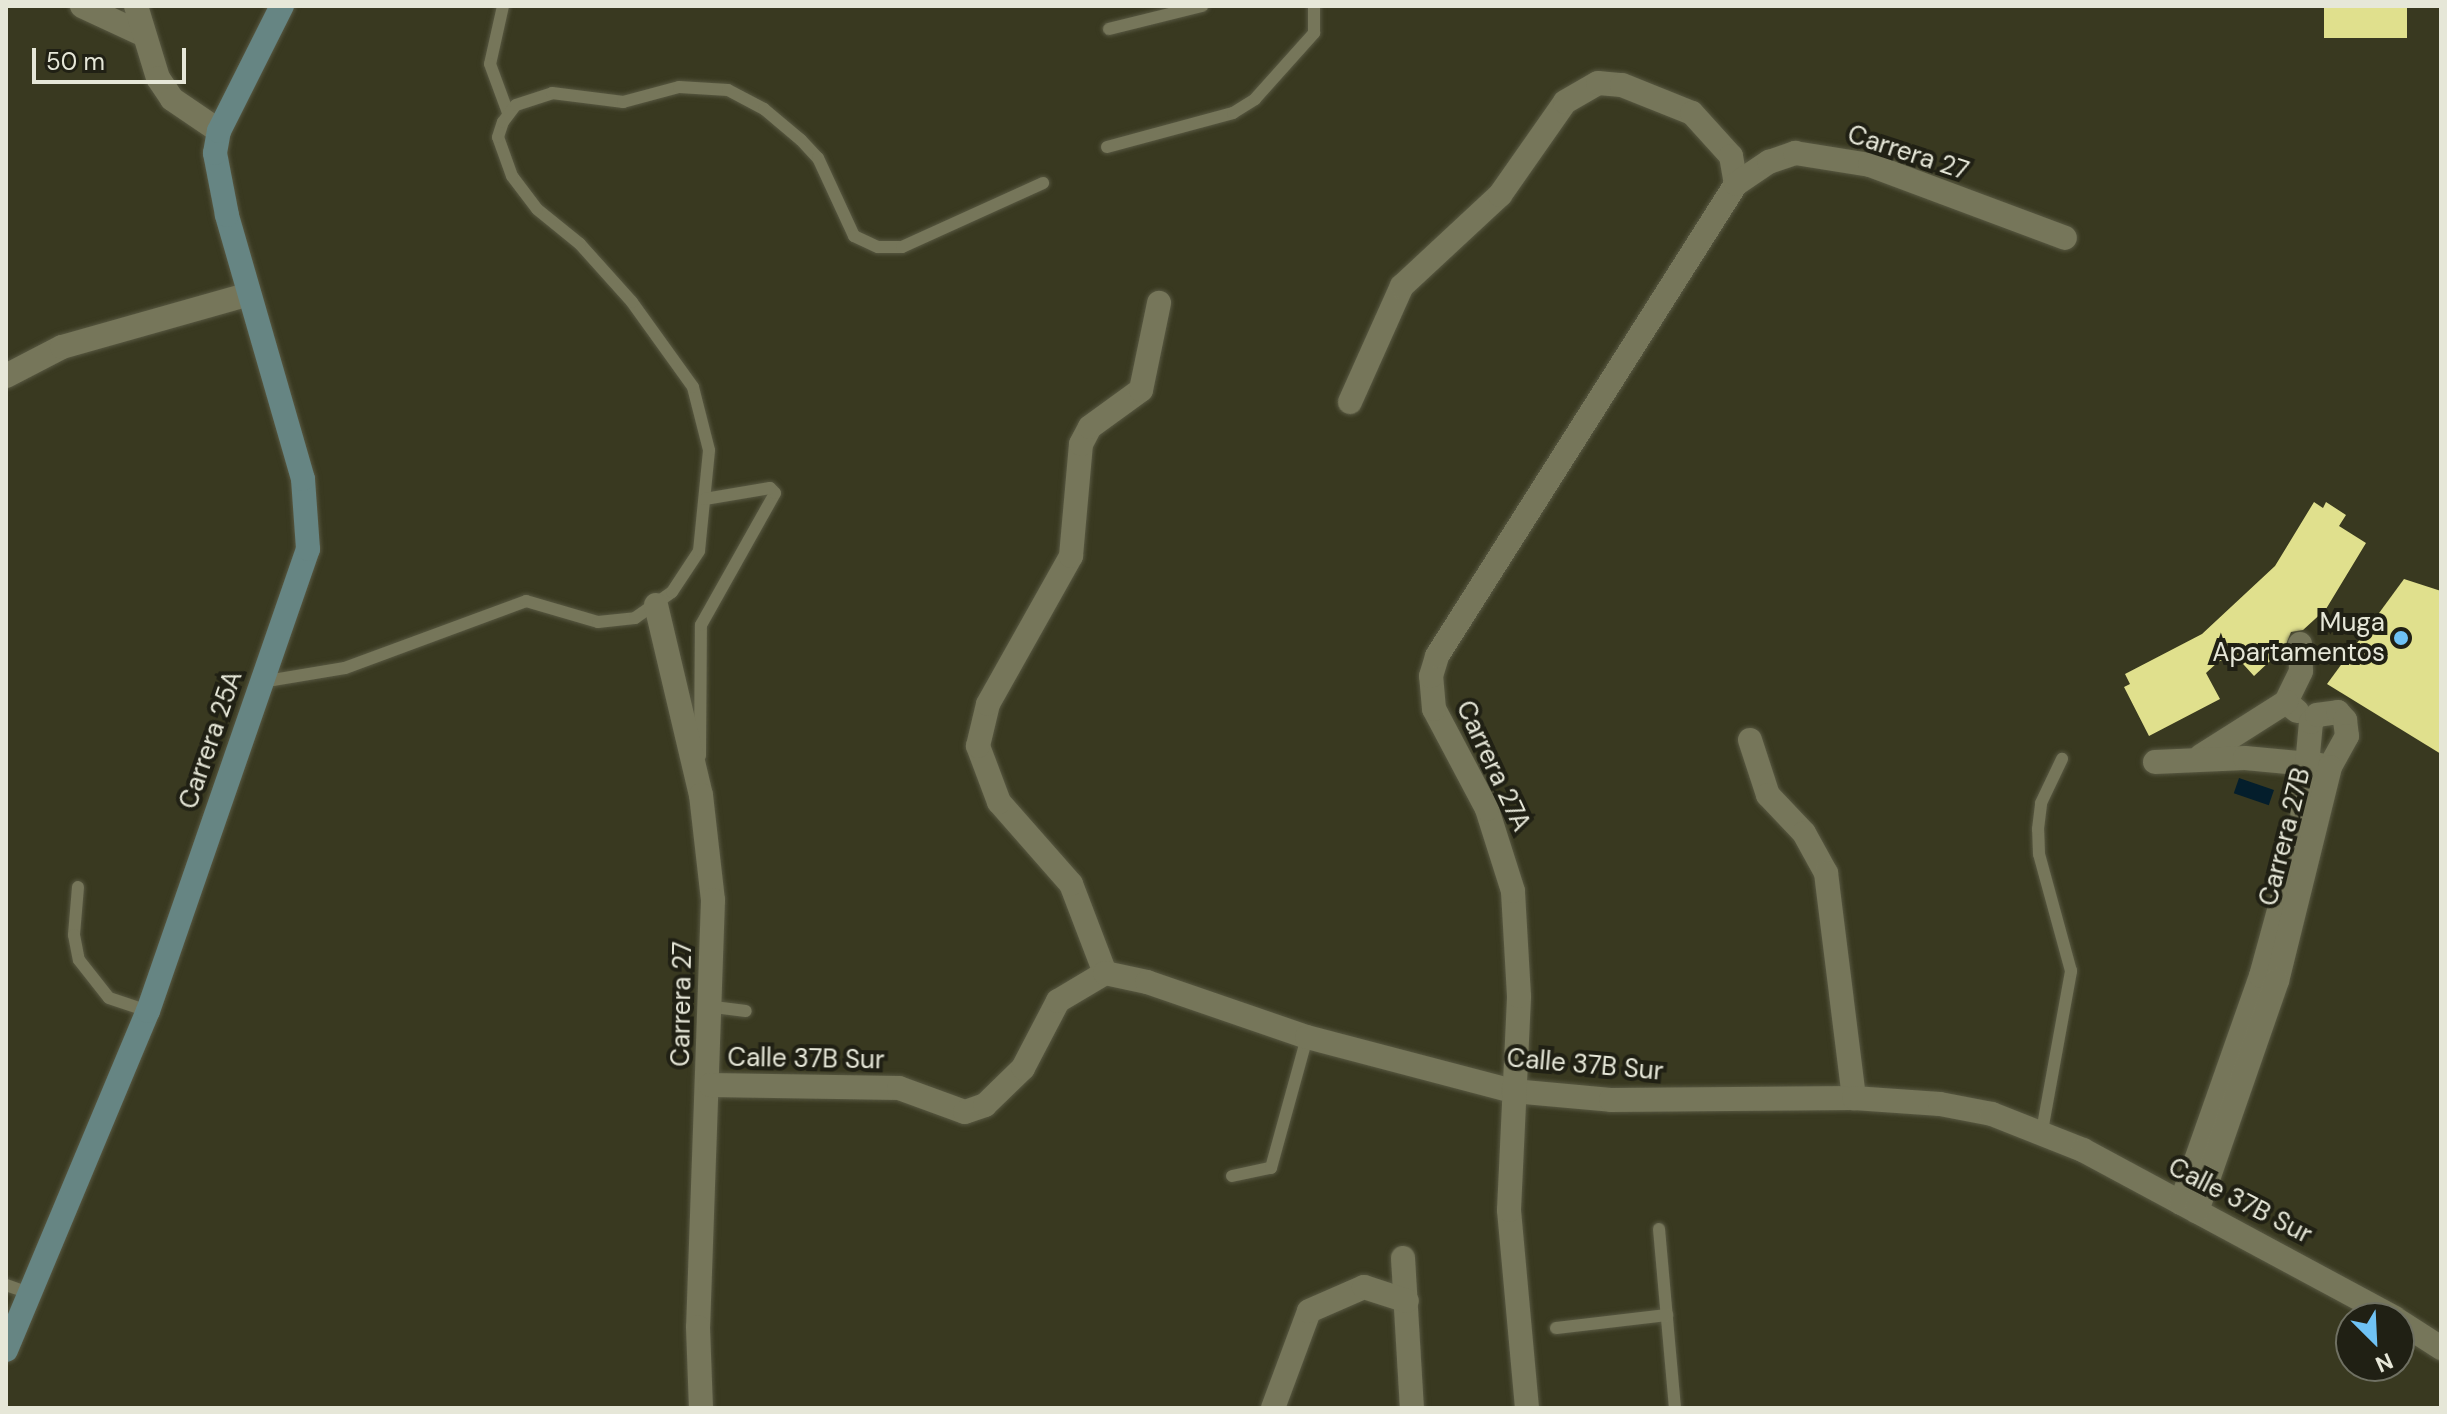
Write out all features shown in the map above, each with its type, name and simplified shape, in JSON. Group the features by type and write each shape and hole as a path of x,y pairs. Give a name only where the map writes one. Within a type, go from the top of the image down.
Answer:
{"street":[{"path":"82,6 142,34"},
{"path":"136,6 142,34 158,78 172,99 219,131 282,6"},
{"path":"1350,402 1402,286 1500,195 1565,102 1598,83 1622,85 1692,113 1731,156 1736,184"},
{"name":"Carrera 25A","path":"6,1350 17,1289 148,1011 261,682 300,582 308,549 307,517 291,435 217,178 219,131"},
{"name":"Carrera 27","path":"1736,184 1769,162 1795,153 1831,156 1870,165 2065,238"},
{"name":"Carrera 27A","path":"1527,1408 1509,1210 1519,996 1513,891 1487,809 1441,727 1431,676 1437,656 1503,548 1736,184"},
{"path":"6,376 62,347 249,294"},
{"path":"1105,973 1071,884 999,802 978,746 988,704 1071,556 1081,444 1090,427 1141,390 1159,303"},
{"name":"Carrera 27","path":"656,605 701,795 713,900 706,1006 710,1085 698,1327 701,1408"},
{"path":"2196,759 2286,702 2301,671 2300,644"},
{"path":"2286,702 2311,722"},
{"name":"Carrera 27B","path":"2189,1207 2269,979 2330,767 2347,736 2345,720 2327,711 2311,722 2301,830 2269,979"},
{"path":"1750,740 1768,795 1804,833 1826,873 1854,1098"},
{"path":"2155,762 2196,759 2305,762 2330,767"},
{"name":"Calle 37B Sur","path":"710,1085 899,1088 965,1112 985,1105 1023,1068 1058,1001 1105,973 1307,1037 1513,1091 1611,1100 1854,1098 1940,1104 2042,1131 2365,1302"},
{"path":"1403,1258 1412,1408"},
{"path":"1273,1408 1309,1311 1364,1287 1407,1301"},
{"name":"Calle 37B Sur","path":"2415,1331 2441,1348"}],"lane":[{"path":"261,682 345,668 526,601 598,622 635,618 656,605 689,572 699,551 709,450 693,387 607,272 523,193 499,145 508,113 490,64 503,6"},
{"path":"1109,29 1202,6"},
{"path":"1107,147 1233,113 1255,99 1314,33 1314,6"},
{"path":"508,113 526,100 552,93 623,102 679,87 728,90 764,109 801,140 818,158 854,236 878,247 902,247 1043,183"},
{"path":"701,795 701,625 775,493 770,488 705,499"},
{"path":"2042,1131 2070,1001 2071,971 2039,854 2038,829 2041,803 2062,759"},
{"path":"78,887 74,935 79,960 109,998 148,1011"},
{"path":"706,1006 746,1011"},
{"path":"1232,1176 1271,1168 1307,1037"},
{"path":"1659,1229 1675,1408"},
{"path":"1556,1328 1667,1315"}],"water":[{"path":"2239,778 2274,790 2269,805 2234,793"}],"building":[{"path":"2324,6 2407,6 2407,38 2324,38"},
{"path":"2314,502 2323,508 2326,502 2346,515 2339,526 2366,543 2326,609 2303,630 2291,632 2285,647 2254,676 2234,654 2218,662 2206,673 2220,699 2149,736 2124,687 2130,684 2125,674 2202,634 2275,566"},
{"name":"Muga Apartamentos","path":"2404,579 2441,591 2441,754 2327,684"}],"place":[{"name":"Muga Apartamentos","path":"2401,638"}]}
